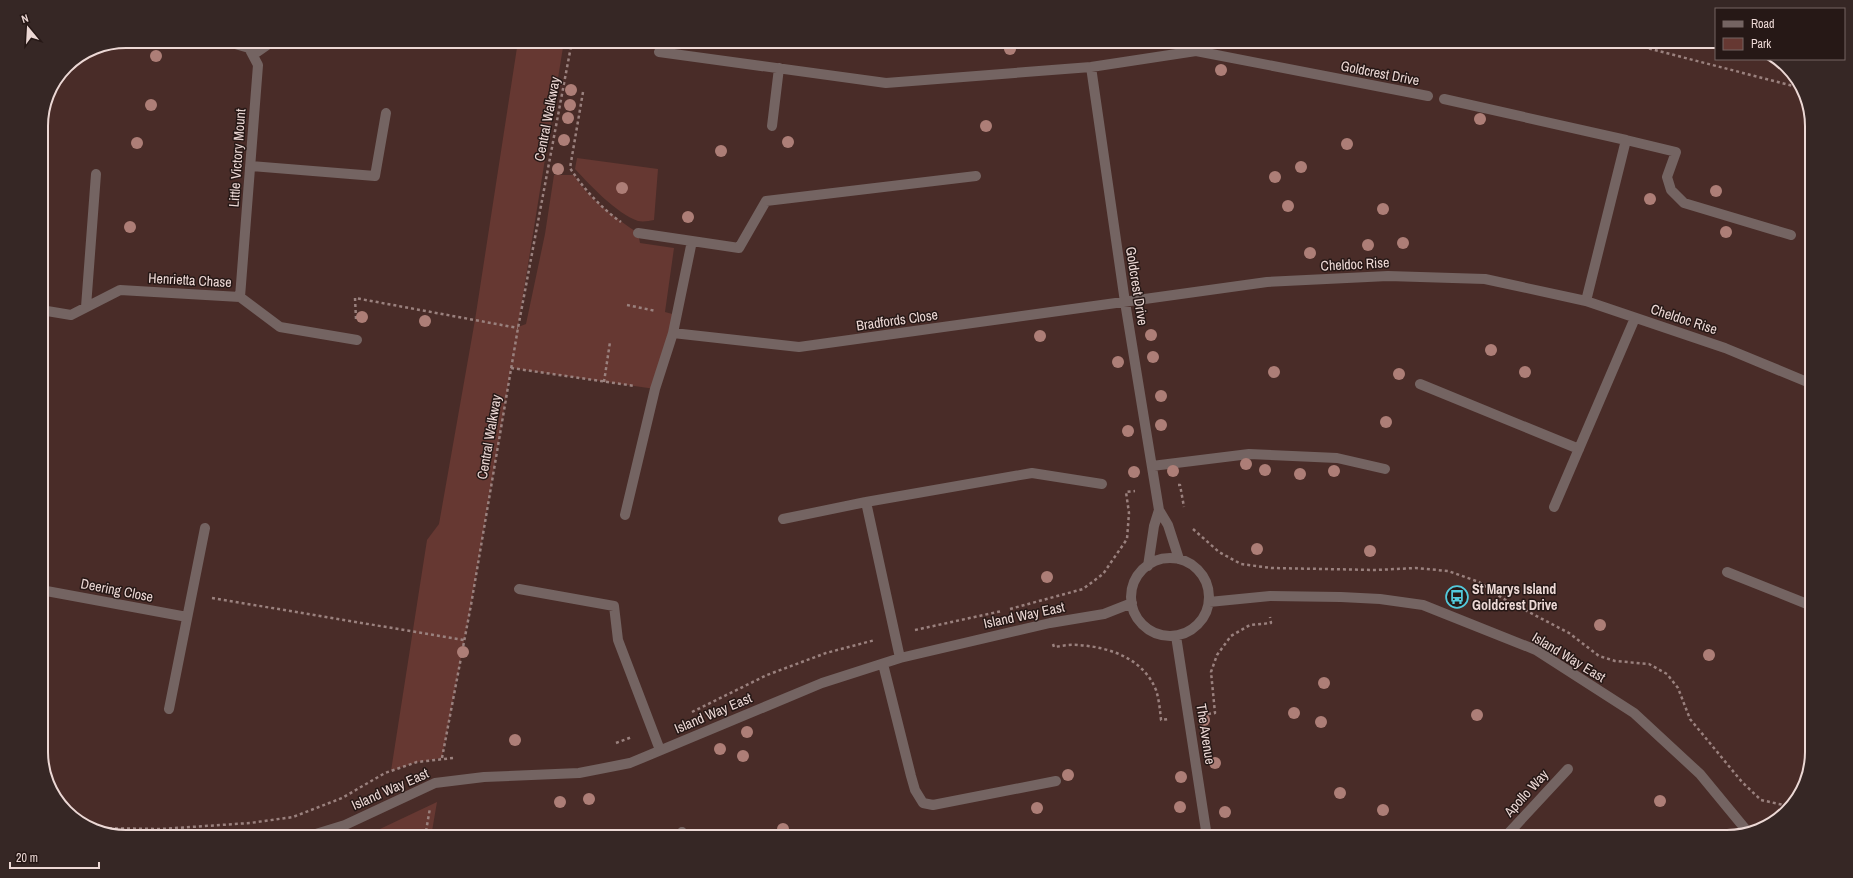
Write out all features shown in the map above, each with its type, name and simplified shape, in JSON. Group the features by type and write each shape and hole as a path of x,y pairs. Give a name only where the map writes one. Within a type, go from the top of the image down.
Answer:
{"street":[{"path":"249,48 253,55 263,48"},
{"name":"Goldcrest Drive","path":"659,52 886,83 1092,67 1196,51 1428,96"},
{"name":"Little Victory Mount","path":"240,297 258,65 253,55"},
{"name":"Goldcrest Drive","path":"1092,67 1125,302 1155,488 1159,510 1168,525 1179,559"},
{"path":"772,126 779,68"},
{"path":"1444,99 1676,152 1667,177 1672,190 1684,203 1791,235"},
{"path":"251,166 375,176 386,113"},
{"path":"1586,301 1626,140"},
{"path":"86,307 96,174"},
{"path":"638,233 739,248 766,201 976,176"},
{"path":"625,514 655,389 673,333 692,241"},
{"name":"Cheldoc Rise","path":"1125,302 1268,282 1388,276 1485,279 1586,301 1725,348 1805,381"},
{"name":"Henrietta Chase","path":"48,311 71,315 120,290 240,297 280,327 357,340"},
{"name":"Bradfords Close","path":"673,333 799,347 1125,302"},
{"name":"Cheldoc Rise","path":"1554,506 1635,318"},
{"path":"1420,384 1579,449"},
{"path":"1152,466 1249,454 1337,458 1386,469"},
{"path":"783,519 866,502 1032,473 1102,484"},
{"path":"866,502 900,658"},
{"name":"Goldcrest Drive","path":"1148,566 1154,526 1159,510"},
{"path":"169,709 205,528"},
{"path":"1165,558 1179,559 1188,562 1198,569 1205,579 1209,590 1209,602 1205,614 1198,624 1188,632 1176,636 1152,632 1143,625 1136,615 1132,604 1132,591 1135,579 1143,569 1148,566 1165,558"},
{"path":"1727,572 1805,603"},
{"path":"519,589 614,606 618,640 660,750"},
{"name":"Deering Close","path":"48,591 187,617"},
{"name":"Island Way East","path":"1209,602 1270,596 1342,596 1380,598 1423,605 1536,650 1634,713 1700,774 1744,828"},
{"name":"Island Way East","path":"329,830 345,825 435,783 484,777 579,773 630,763 822,683 900,658 1050,623 1104,614 1132,604"},
{"name":"The Avenue","path":"1176,636 1206,830"},
{"path":"883,664 915,790 923,803 933,805 1056,781"},
{"name":"Apollo Way","path":"1511,830 1568,769"}],"path":[{"name":"Central Walkway","path":"426,830 435,783 442,758 464,640 518,328 571,48"},
{"path":"1647,48 1794,86"},
{"path":"583,92 570,168 578,181 608,213 638,233"},
{"path":"357,340 355,298 518,328"},
{"path":"627,305 676,315"},
{"path":"604,382 610,342"},
{"path":"511,368 655,389"},
{"path":"689,714 767,676 826,653 894,635 1011,609 1083,589 1103,574 1127,539 1129,513 1126,492 1180,485 1186,512"},
{"path":"1191,524 1193,530 1219,552 1241,564 1270,568 1376,570 1416,568 1448,571 1480,582 1502,598 1569,633 1599,656 1614,661 1649,664 1667,674 1678,688 1690,719 1742,782 1762,800 1784,805"},
{"path":"192,594 464,640"},
{"path":"615,743 652,730"},
{"path":"111,828 161,828 250,823 293,817 342,798 385,774 417,762 442,758 458,758"}],"green space":[{"path":"517,48 563,48 518,327 526,324 545,234 554,175 574,175 595,200 611,214 638,233 640,243 674,248 665,312 676,315 655,389 511,368 471,605 442,758 417,762 391,771 427,540 439,524 475,320"},
{"path":"577,158 658,169 654,220 638,221 613,206 575,169"},
{"path":"437,802 432,830 378,830"}],"place":[{"name":"St Marys Island Goldcrest Drive","path":"1457,597"}]}
